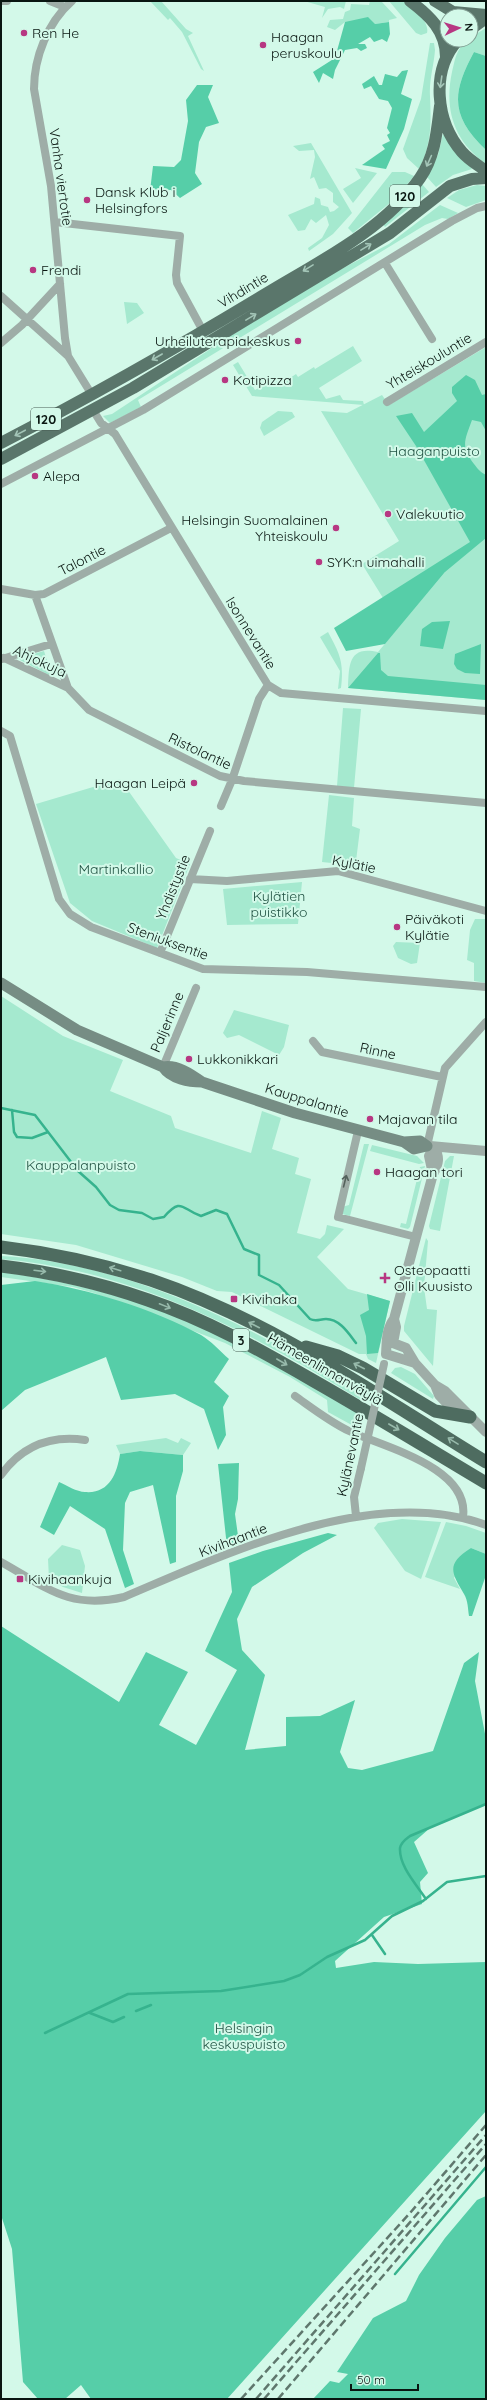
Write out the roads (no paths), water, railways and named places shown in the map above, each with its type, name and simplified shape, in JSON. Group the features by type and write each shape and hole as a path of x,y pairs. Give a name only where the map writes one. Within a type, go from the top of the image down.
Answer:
{"highway":[{"name":"Hämeenlinnanväylä","path":"1,1247 51,1253 99,1264 152,1281 218,1307 289,1343 486,1462"},
{"name":"Hämeenlinnanväylä","path":"1,1266 48,1272 96,1283 148,1300 212,1325 249,1344 382,1420 486,1483"},
{"path":"289,1343 338,1356 363,1368 435,1411 464,1416"}],"main road":[{"path":"410,1 427,14 441,32 446,57"},
{"path":"435,1 453,12 486,15"},
{"path":"452,48 446,57 440,83 440,106 455,142 465,155 486,171"},
{"name":"Vihdintie","path":"1,443 92,395 203,331 341,247 380,220 398,203 421,177 432,154 440,106"},
{"name":"Vihdintie","path":"1,459 133,388 390,233 450,186 461,181 486,178"},
{"name":"Kauppalantie","path":"1,983 77,1030 163,1067 170,1066 192,1075 202,1082 271,1106 358,1131 404,1142 412,1149 430,1146"}],"street":[{"path":"1,1 7,1"},
{"path":"50,1 65,7"},
{"name":"Vanha viertotie","path":"68,356 51,186 34,82 43,44 54,22 65,7 72,1"},
{"path":"1,484 143,410 452,221 477,208 486,206"},
{"path":"55,222 180,236 176,275 177,283 203,331"},
{"path":"385,263 432,339"},
{"path":"1,343 27,320 60,284"},
{"path":"1,296 68,356 92,395"},
{"name":"Yhteiskouluntie","path":"386,402 486,342"},
{"name":"Isonnevantie","path":"93,410 101,424 115,434 268,685 281,693 486,711"},
{"name":"Talontie","path":"1,589 35,595 44,594 172,528"},
{"name":"Ristolantie","path":"35,595 51,644 68,688 96,715 232,780 486,803"},
{"path":"3,658 51,644"},
{"name":"Ahjokuja","path":"3,658 68,688"},
{"path":"221,806 232,780 259,699 268,685"},
{"name":"Steniuksentie","path":"1,730 10,736 55,890 64,907 70,914 91,927 203,969 307,972 486,986"},
{"name":"Yhdistystie","path":"160,953 210,831"},
{"name":"Kylätie","path":"190,880 227,881 338,871 486,911"},
{"name":"Paljerinne","path":"163,1067 196,988"},
{"name":"Kylänevantie","path":"356,1516 354,1497 384,1364 389,1326 394,1319 433,1174 429,1156 442,1077 445,1068 486,1022"},
{"name":"Rinne","path":"313,1041 322,1052 442,1077"},
{"path":"358,1131 338,1217 416,1237"},
{"name":"Kauppalantie","path":"430,1146 486,1151"},
{"name":"Kylänevantie","path":"386,1354 393,1343 396,1328 394,1319"},
{"path":"393,1343 406,1348 415,1363 435,1385 439,1394 486,1437"},
{"path":"386,1354 415,1363"},
{"path":"294,1396 348,1431 379,1441 410,1455 448,1479 464,1503 463,1517"},
{"path":"464,1416 486,1432"},
{"path":"1,1475 11,1462 36,1445 62,1438 85,1440"},
{"name":"Kivihaantie","path":"1,1562 58,1594 83,1601 109,1601 124,1597 263,1542 356,1516 444,1514 463,1517 486,1525"}],"waterway":[{"path":"1,1108 35,1115 78,1171 96,1187 110,1205 119,1210 142,1213 153,1219 164,1217 175,1207 179,1206 182,1206 201,1216 216,1210 227,1214 244,1249 259,1255 259,1275 279,1285 310,1319 326,1319 336,1321 347,1331 356,1343"},
{"path":"12,1110 14,1132 17,1137 32,1138 48,1132"},
{"path":"426,1899 405,1868 400,1855 401,1844 410,1836 486,1804"},
{"path":"45,2033 128,1994 221,1991 284,1981 300,1975 327,1957 365,1940 392,1916 423,1901 447,1882 486,1876"},
{"path":"372,1935 385,1954"},
{"path":"136,2011 151,2005"},
{"path":"90,2013 113,2022 124,2017"},
{"path":"395,2274 486,2167"}],"railway":[{"path":"241,2399 410,2213 486,2125"},
{"path":"256,2399 486,2135"},
{"path":"264,2399 486,2144"},
{"path":"278,2399 486,2155"}],"place":[{"name":"Ren He","path":"24,33"},
{"name":"Haagan peruskoulu","path":"263,45"},
{"name":"Dansk Klub i Helsingfors","path":"87,200"},
{"name":"Frendi","path":"33,270"},
{"name":"Urheiluterapiakeskus","path":"298,341"},
{"name":"Kotipizza","path":"225,380"},
{"name":"Alepa","path":"35,476"},
{"name":"Valekuutio","path":"388,514"},
{"name":"Helsingin Suomalainen Yhteiskoulu","path":"336,528"},
{"name":"SYK:n uimahalli","path":"319,562"},
{"name":"Haagan Leipä","path":"194,783"},
{"name":"Päiväkoti Kylätie","path":"397,927"},
{"name":"Lukkonikkari","path":"189,1059"},
{"name":"Majavan tila","path":"370,1119"},
{"name":"Haagan tori","path":"377,1172"},
{"name":"Osteopaatti Olli Kuusisto","path":"385,1278"},
{"name":"Kivihaka","path":"234,1299"},
{"name":"Kivihaankuja","path":"20,1579"}],"park label":[{"name":"Haaganpuisto","path":"434,451"},
{"name":"Martinkallio","path":"116,869"},
{"name":"Kylätien puistikko","path":"279,904"},
{"name":"Kauppalanpuisto","path":"81,1165"},
{"name":"Helsingin keskuspuisto","path":"244,2036"}]}
